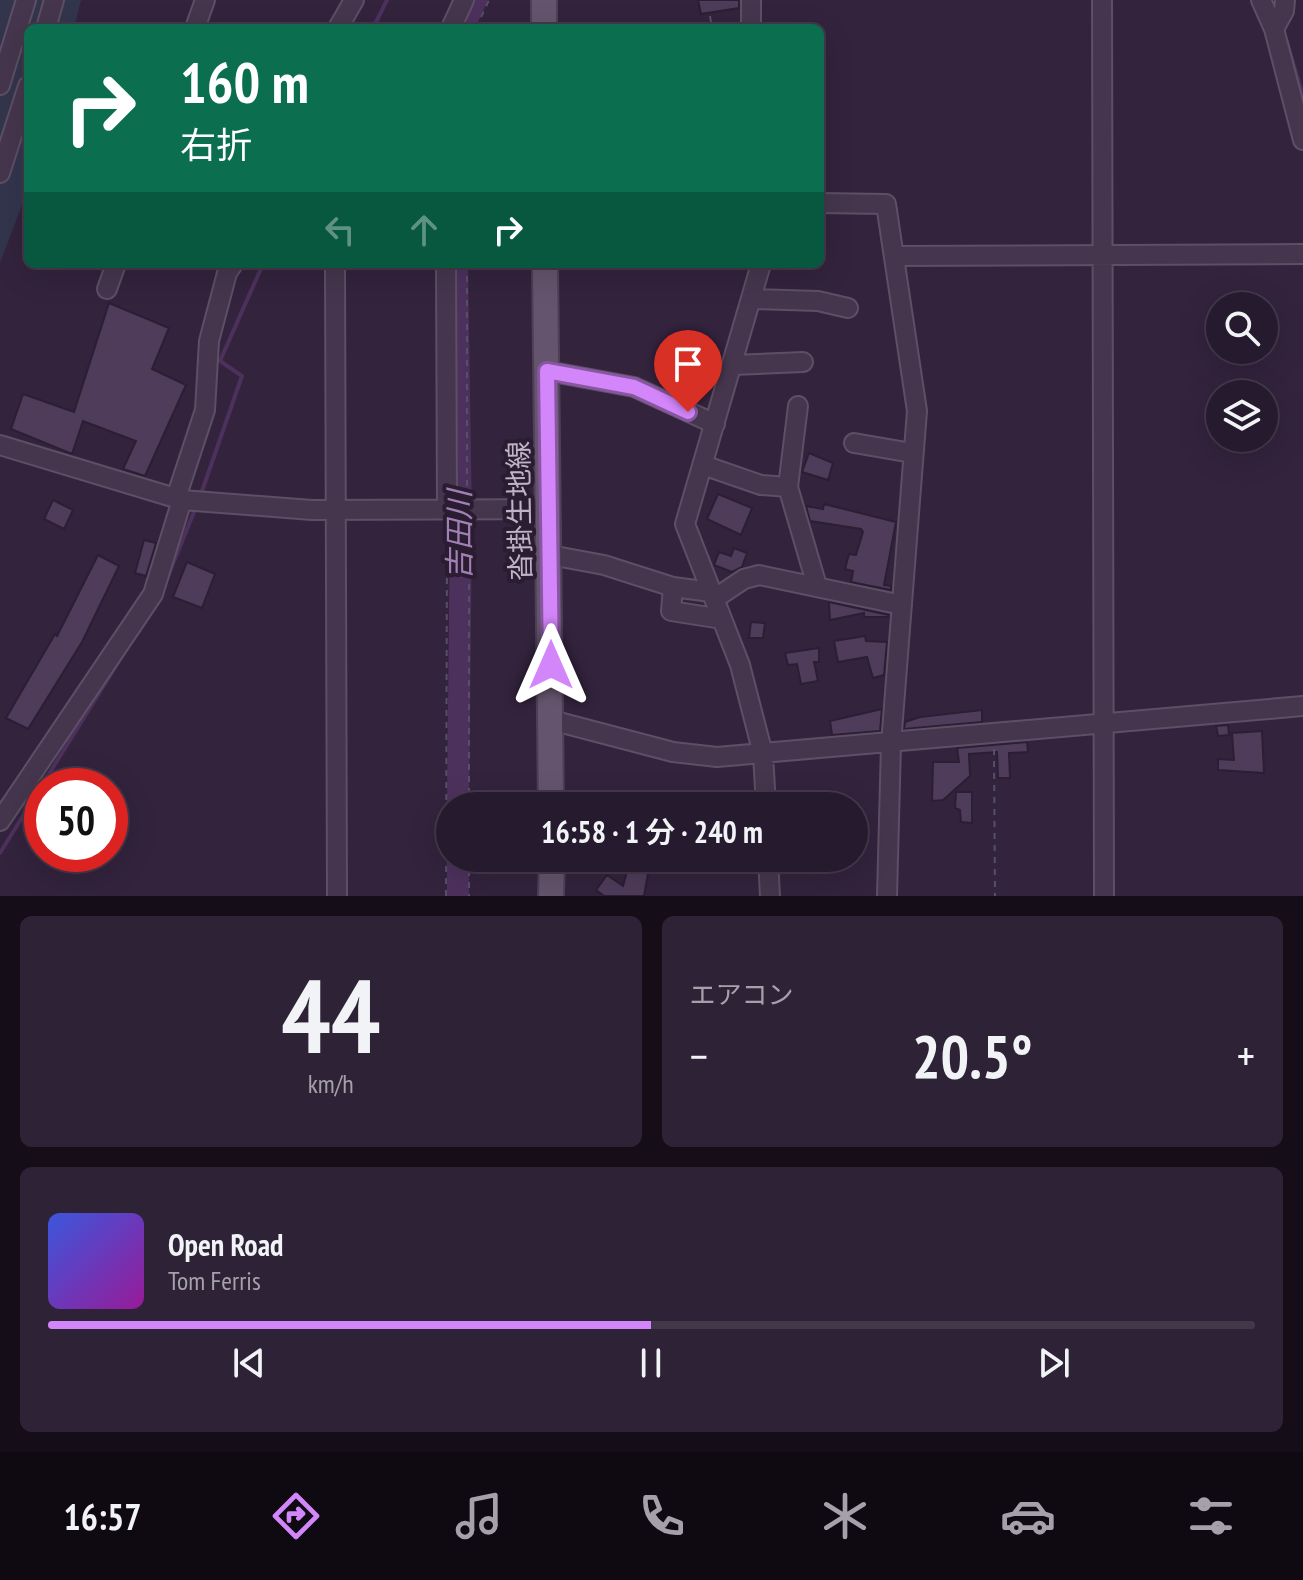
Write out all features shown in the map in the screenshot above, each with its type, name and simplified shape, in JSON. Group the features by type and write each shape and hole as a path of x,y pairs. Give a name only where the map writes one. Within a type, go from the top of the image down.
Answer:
{"main road":[{"path":"544,0 544,24"},
{"name":"沓掛生地線","path":"545,268 551,792"},
{"path":"551,896 552,872"}],"street":[{"path":"0,85 26,0"},
{"path":"47,24 54,0"},
{"path":"196,24 205,0"},
{"path":"340,24 354,0"},
{"path":"453,24 464,0"},
{"path":"751,0 751,24"},
{"path":"1102,0 1104,896"},
{"path":"1261,0 1274,29 1303,140"},
{"path":"1274,29 1284,11 1285,0"},
{"path":"0,173 24,98"},
{"path":"824,203 886,204 917,411 891,744 887,896"},
{"path":"895,256 1303,254"},
{"path":"107,289 115,268"},
{"path":"0,821 153,594 205,410 209,341 230,268"},
{"path":"335,268 337,896"},
{"path":"446,268 447,508"},
{"path":"760,268 685,524 740,665 763,754 765,792"},
{"path":"753,299 818,301 848,308"},
{"path":"733,365 803,362"},
{"path":"547,371 634,387 715,424"},
{"path":"798,406 788,487 817,586"},
{"path":"854,443 912,453"},
{"path":"0,445 179,499 336,510 550,509"},
{"path":"703,465 761,485 788,487"},
{"path":"550,555 604,565 673,587 712,595 759,575 902,605"},
{"path":"673,587 671,611 722,619"},
{"path":"551,720 673,752 717,757 1303,706"},
{"path":"769,872 770,896"}],"path":[{"path":"478,24 489,0"},
{"path":"710,16 711,24"},
{"path":"467,268 469,792"},
{"path":"446,896 447,508"},
{"path":"994,731 995,896"},
{"path":"469,872 469,896"}],"shaded area":[{"path":"0,0 81,0 75,24 24,24 24,200 0,263"}],"building":[{"path":"698,0 739,0 739,8 701,14"},
{"path":"109,303 169,328 152,369 186,385 145,476 123,469 136,441 83,421 72,454 11,429 23,394 74,412"},
{"path":"809,453 833,463 828,480 802,472"},
{"path":"718,494 752,508 741,535 707,519"},
{"path":"53,500 73,510 64,529 44,519"},
{"path":"824,504 896,522 884,585 891,586 891,590 851,582 853,571 845,569 849,554 856,555 863,532 861,529 810,521 806,506 823,509"},
{"path":"144,540 156,543 146,576 135,573"},
{"path":"734,548 747,553 742,567 732,572 714,565 719,552 731,556"},
{"path":"98,555 119,566 82,642 28,729 6,718 55,634 57,636"},
{"path":"187,562 215,574 202,608 173,597"},
{"path":"829,602 889,617 864,617 864,613 830,620"},
{"path":"751,622 765,623 763,638 749,638"},
{"path":"865,636 866,641 887,642 884,675 873,678 867,657 838,662 834,641"},
{"path":"819,648 819,662 814,662 818,681 801,684 797,664 788,665 785,653"},
{"path":"882,709 880,731 832,735 830,721"},
{"path":"982,710 982,722 904,729 905,722 920,717"},
{"path":"1228,725 1229,735 1218,736 1216,726"},
{"path":"1262,731 1264,773 1218,770 1218,759 1234,760 1232,733"},
{"path":"1027,742 1028,752 1009,753 1010,778 998,778 997,752 969,754 970,776 943,800 932,801 933,762 959,762 957,748"},
{"path":"956,792 972,792 972,823 961,822 960,810 955,808"},
{"path":"627,872 648,872 644,896 604,896 596,890 607,875 623,886"}],"waterway":[{"path":"375,24 387,0"},
{"name":"吉田川","path":"465,24 476,0"},
{"path":"1287,42 1303,96"},
{"path":"201,494 242,376 220,361 261,268"},
{"name":"吉田川","path":"457,268 461,521 458,792"},
{"path":"162,591 196,507"},
{"path":"0,853 124,653"},
{"name":"吉田川","path":"458,872 458,896"}],"route":[{"path":"551,665 547,371 634,387 688,412"}]}
